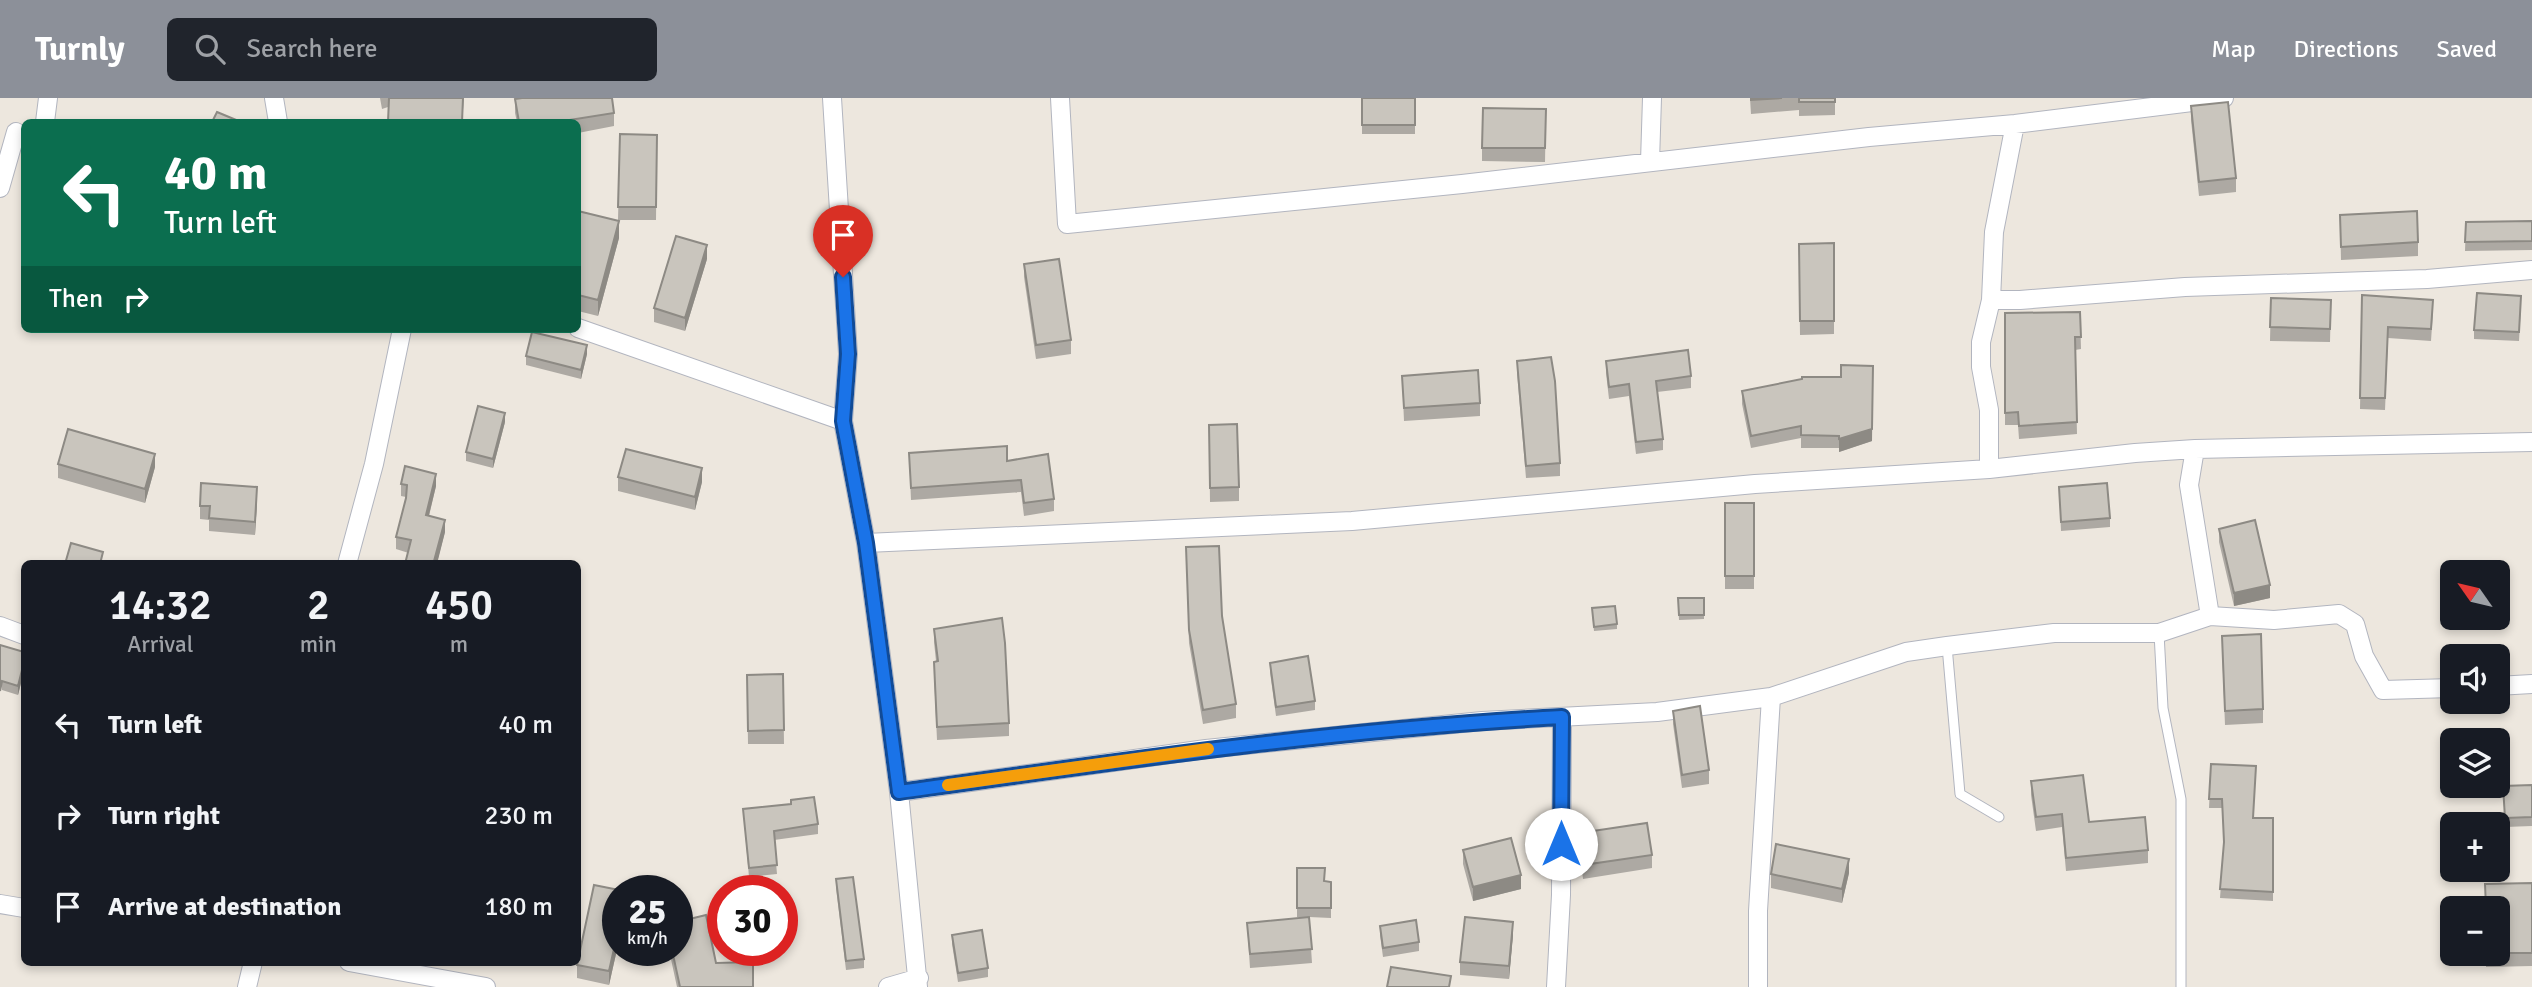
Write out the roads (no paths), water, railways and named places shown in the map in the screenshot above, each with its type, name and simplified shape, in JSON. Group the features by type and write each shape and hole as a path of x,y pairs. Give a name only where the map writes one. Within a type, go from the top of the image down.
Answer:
{"street":[{"path":"46,119 48,98"},
{"path":"274,98 278,119"},
{"path":"832,98 848,354 843,421 866,543 899,792 918,983 888,987"},
{"path":"1060,98 1066,224 1462,184 1869,137 2015,124 2224,98"},
{"path":"1650,162 1652,98"},
{"path":"1989,469 1989,410 1981,367 1981,342 1991,300 1994,232 2015,124"},
{"path":"0,188 14,131"},
{"path":"1991,300 2185,287 2427,279 2532,270"},
{"path":"581,329 843,421"},
{"path":"348,560 374,464 401,333"},
{"path":"866,543 1352,521 1755,484 1989,469 2195,449 2532,442"},
{"path":"2195,449 2189,485 2210,616"},
{"path":"899,792 1206,749 1482,721 1657,712 1771,696 1906,652 2054,633 2159,633 2210,616 2274,620 2339,614 2355,624 2364,656 2383,690 2440,688"},
{"path":"0,626 21,634"},
{"path":"2510,685 2532,684"},
{"path":"1758,987 1758,911 1771,696"},
{"path":"1556,987 1561,895 1562,717"},
{"path":"0,904 21,908"},
{"path":"247,987 252,966"},
{"path":"371,966 486,987"}],"lane":[{"path":"2159,633 2163,708 2181,799 2180,987"},
{"path":"1947,646 1960,794 1998,817"}]}
